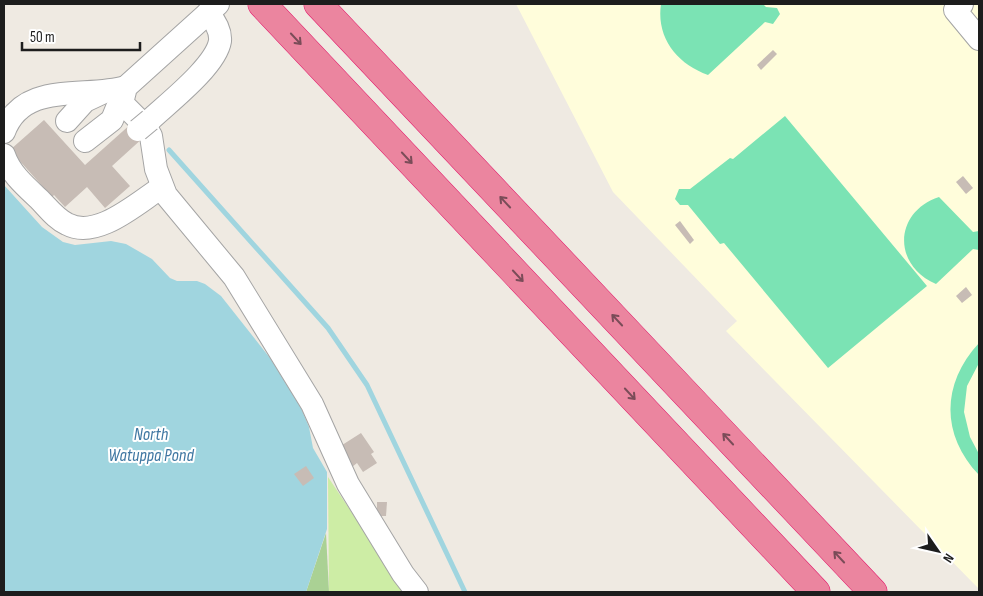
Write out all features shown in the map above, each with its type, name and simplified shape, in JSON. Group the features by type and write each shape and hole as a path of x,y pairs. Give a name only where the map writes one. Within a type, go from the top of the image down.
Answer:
{"highway":[{"path":"262,4 816,592"},
{"path":"318,4 873,592"}],"street":[{"path":"962,4 955,10 979,39"},
{"path":"68,120 85,101 123,90 213,8 220,40 218,49 203,68 144,125"},
{"path":"4,132 14,114 39,98 55,94 123,90"},
{"path":"85,141 112,120 123,90"},
{"path":"123,90 124,106 144,126 150,136 156,169 162,187 176,208 234,278 312,404 348,484 403,574 417,592"},
{"path":"4,155 16,176 51,211 68,225 81,229 100,226 162,187"}],"shaded area":[{"path":"516,4 979,4 979,589 726,331 737,321 613,192"}],"green space":[{"path":"661,4 763,4 766,7 777,8 780,14 773,24 765,22 708,75 687,64 671,48 662,28"},
{"path":"785,116 927,286 828,368 724,243 720,244 688,205 680,205 675,199 679,189 690,189 730,158 733,159"},
{"path":"939,197 973,232 979,231 979,250 973,249 936,284 922,275 912,264 906,252 904,239 907,226 913,214 924,204"},
{"path":"979,343 979,363 967,386 964,412 970,437 979,454 979,475 967,460 958,443 952,426 950,409 952,392 958,375"},
{"path":"328,477 405,592 329,592"},
{"path":"326,533 329,592 306,592"}],"water":[{"name":"North Watuppa Pond","path":"4,185 42,227 63,242 75,245 111,241 126,244 152,259 170,278 177,281 197,281 205,284 221,296 270,358 301,408 309,427 313,448 327,472 327,529 306,592 4,592"}],"building":[{"path":"773,50 777,54 761,70 757,65"},
{"path":"44,120 85,165 132,123 144,137 112,166 130,186 105,208 87,187 65,207 54,195 52,197 10,150"},
{"path":"963,176 973,188 966,194 956,182"},
{"path":"680,221 694,240 690,244 675,225"},
{"path":"966,287 972,295 962,303 956,296"},
{"path":"361,433 374,452 371,454 377,463 363,472 357,463 352,467 339,447"},
{"path":"306,466 314,478 303,486 294,474"},
{"path":"377,502 387,502 386,516 377,516"}],"waterway":[{"path":"169,150 328,328 367,385 465,592"}]}
